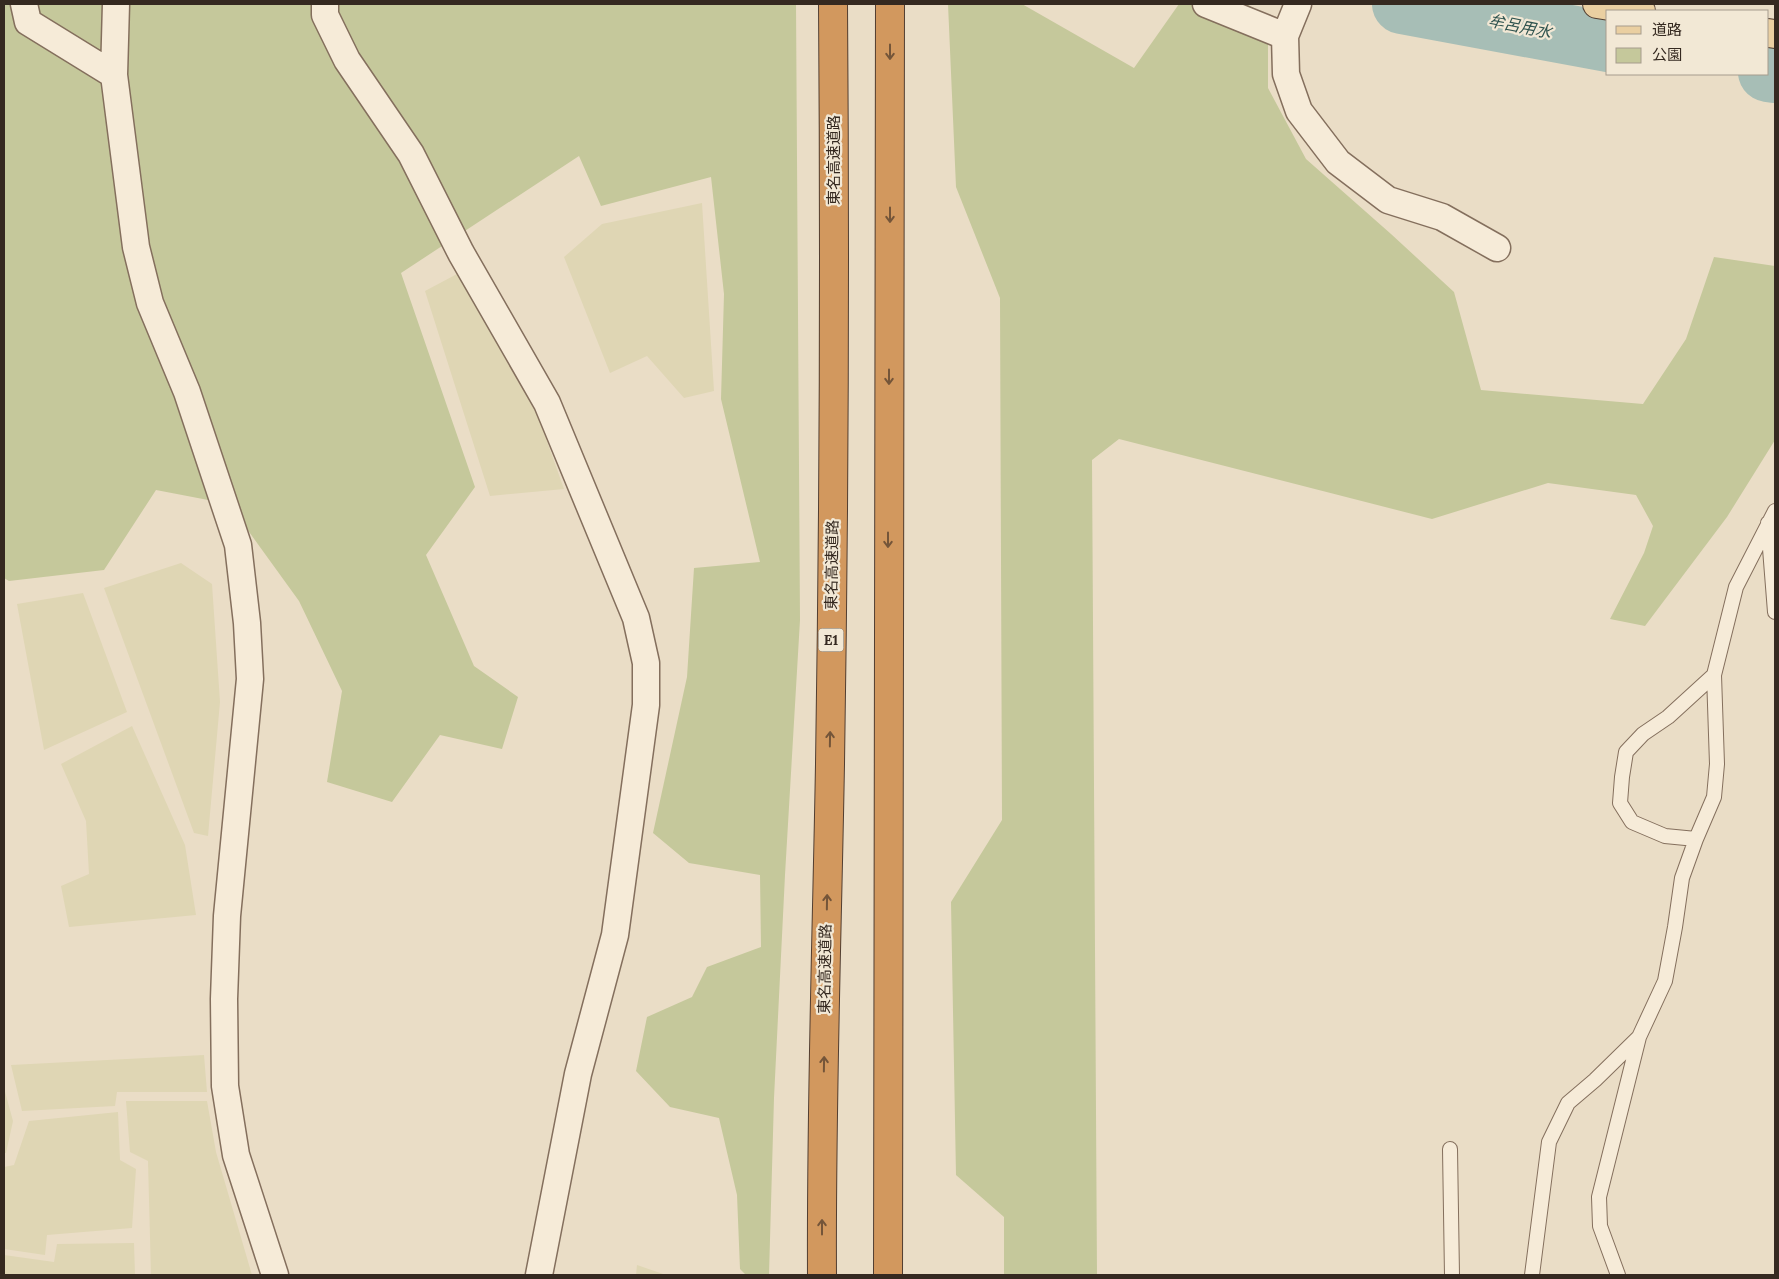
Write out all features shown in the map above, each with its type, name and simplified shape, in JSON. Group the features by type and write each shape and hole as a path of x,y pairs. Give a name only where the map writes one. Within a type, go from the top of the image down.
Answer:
{"highway":[{"name":"東名高速道路","path":"822,1275 821,1177 830,771 835,294 833,4"},
{"path":"888,1275 890,4"}],"main road":[{"path":"1596,4 1635,10"}],"street":[{"path":"24,4 28,22 114,75"},
{"path":"116,4 114,75 136,247 150,303 187,392 238,545 250,679 227,916 224,999 225,1086 236,1155 274,1275"},
{"path":"325,4 325,15 347,60 411,154 461,254 547,403 636,618 646,663 646,705 615,935 578,1074 539,1275"},
{"path":"1206,4 1292,18 1286,74 1299,111 1338,162 1388,200 1442,217 1498,248"}],"lane":[{"path":"1772,517 1775,612"},
{"path":"1618,1275 1600,1226 1600,1197 1639,1037 1665,981 1682,878 1714,797 1717,764 1714,675 1736,588 1772,517"},
{"path":"1696,839 1665,836 1632,822 1620,803 1622,777 1626,752 1643,734 1668,718 1714,675"},
{"path":"1532,1275 1549,1142 1568,1103 1595,1080 1639,1037"},
{"path":"1450,1149 1452,1275"}],"shaded area":[{"path":"702,203 714,391 684,398 647,356 610,373 564,257 602,224"},
{"path":"457,274 538,416 564,489 490,496 425,291"},
{"path":"181,563 212,584 220,702 208,836 194,833 104,588"},
{"path":"83,593 127,712 44,750 17,604"},
{"path":"132,726 185,845 196,915 69,927 61,886 89,874 86,821 61,764"},
{"path":"204,1055 207,1092 117,1092 115,1106 22,1111 11,1065"},
{"path":"4,1088 13,1121 6,1153 4,1153"},
{"path":"126,1101 207,1101 216,1152 252,1275 151,1275 148,1161 130,1152"},
{"path":"118,1112 120,1160 136,1169 132,1228 47,1235 45,1255 4,1249 4,1167 14,1165 29,1121"},
{"path":"134,1243 135,1275 4,1275 4,1255 54,1262 57,1244"},
{"path":"637,1265 666,1275 636,1275"}],"green space":[{"path":"4,4 796,4 800,620 774,1098 769,1275 746,1275 740,1269 737,1195 719,1118 670,1107 636,1071 647,1017 692,997 707,967 761,947 760,875 689,863 653,833 687,677 694,568 760,562 721,399 724,294 711,177 601,206 579,156 401,273 475,487 426,555 474,666 518,697 502,749 440,735 392,802 327,782 342,691 299,601 229,504 156,490 104,570 9,581 4,578"},
{"path":"948,4 1022,4 1134,68 1179,4 1247,4 1268,18 1268,88 1306,159 1454,292 1481,390 1643,404 1686,339 1714,257 1775,266 1775,440 1727,517 1645,626 1610,619 1644,553 1653,526 1636,495 1548,483 1432,519 1119,439 1092,460 1097,1275 1004,1275 1004,1217 956,1175 951,902 1002,820 1000,298 956,187"}],"waterway":[{"name":"牟呂用水","path":"1402,4 1606,42"},
{"name":"牟呂用水","path":"1769,72 1775,73"}]}
